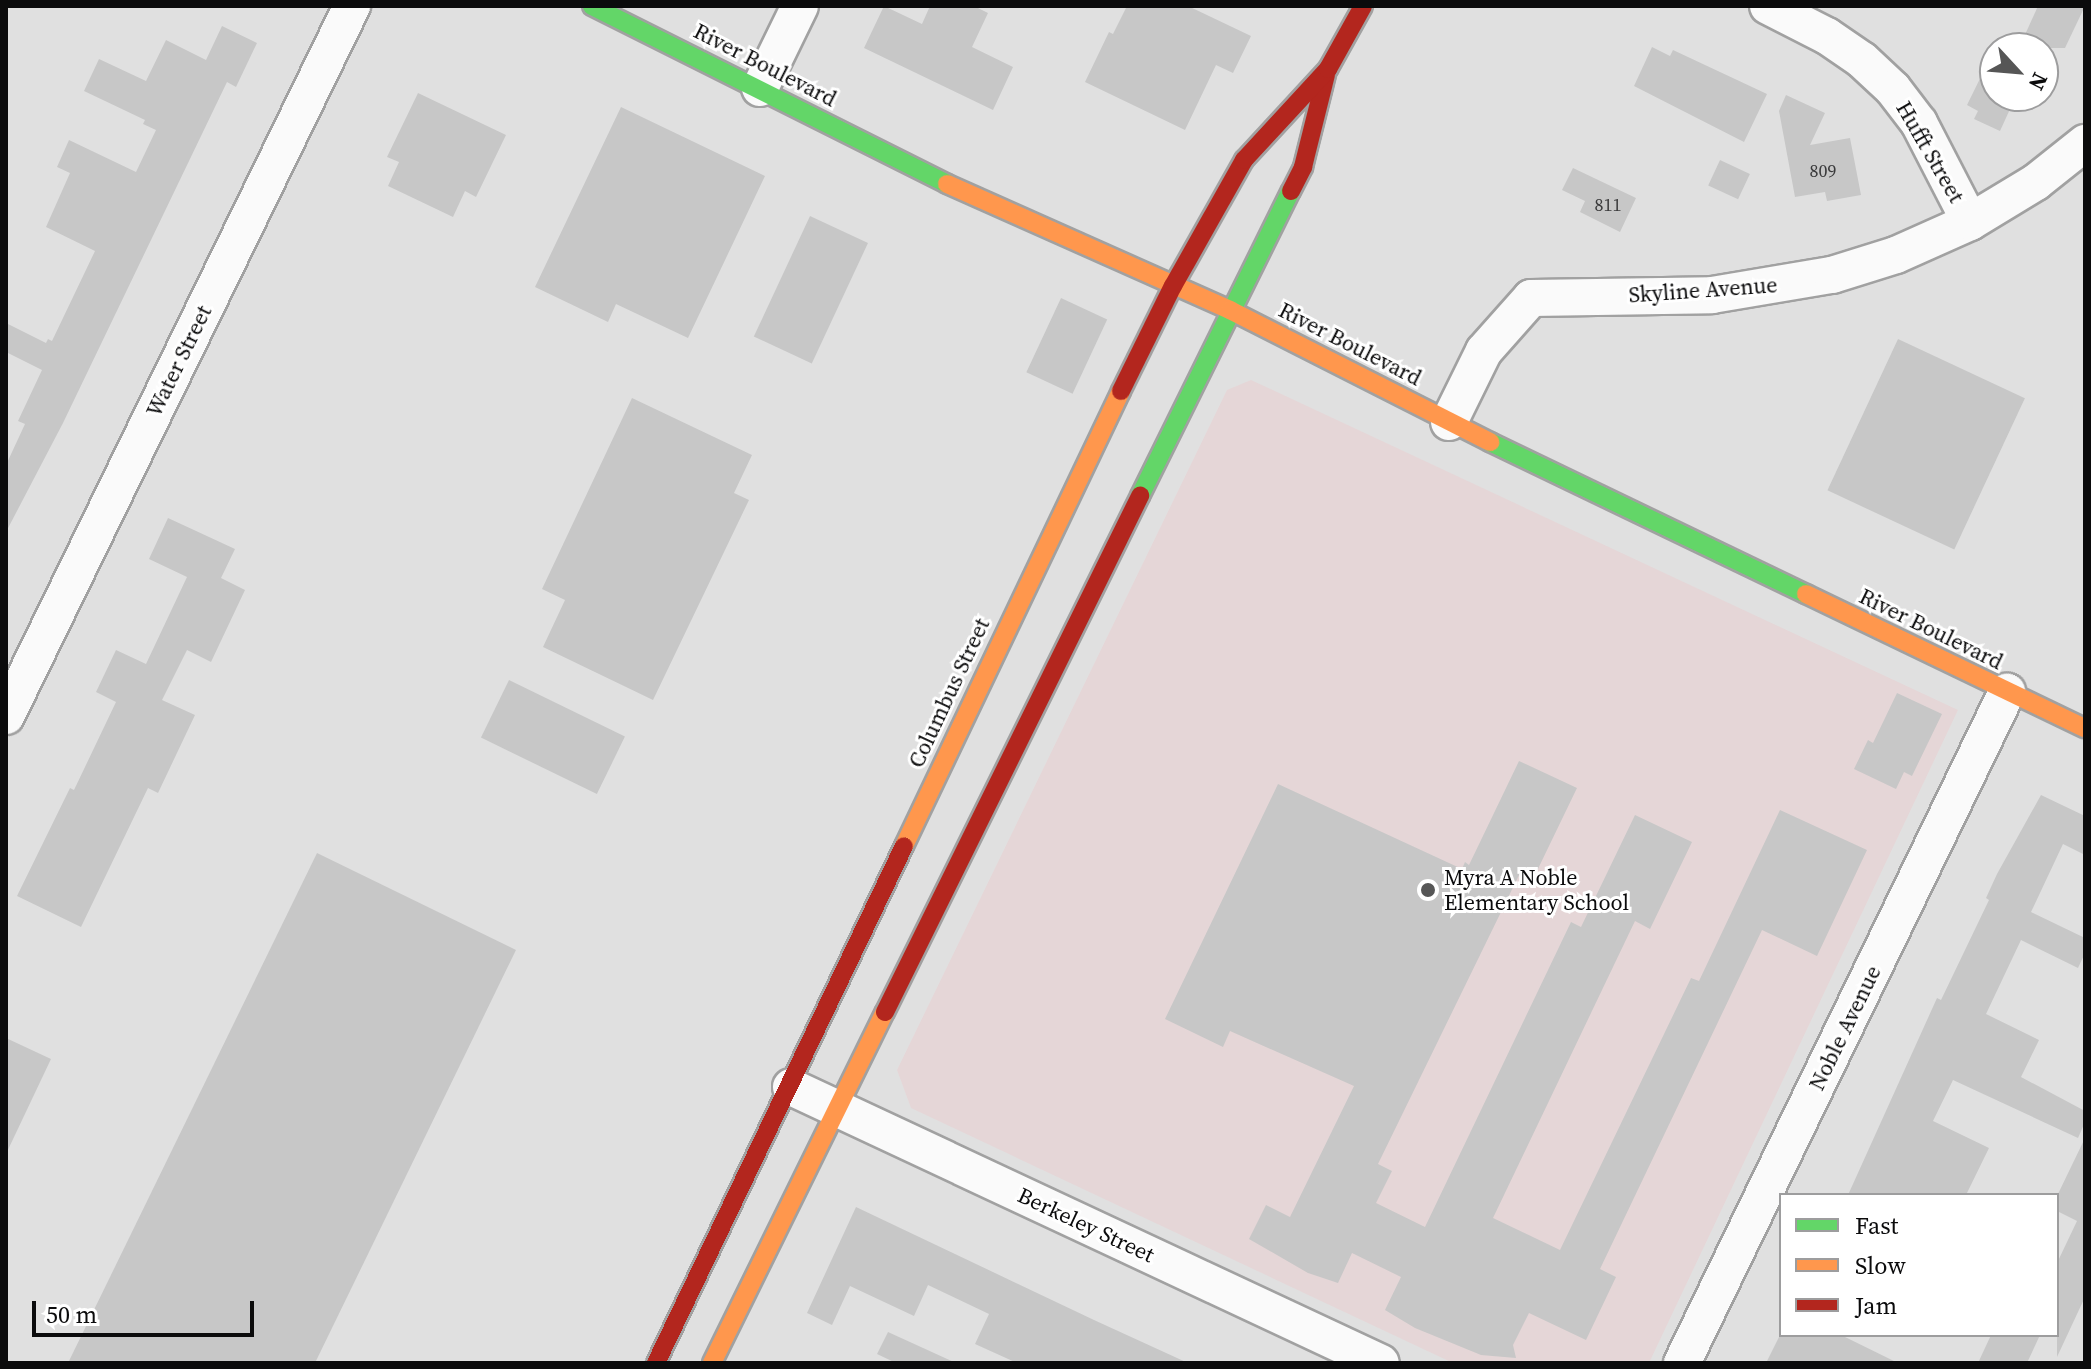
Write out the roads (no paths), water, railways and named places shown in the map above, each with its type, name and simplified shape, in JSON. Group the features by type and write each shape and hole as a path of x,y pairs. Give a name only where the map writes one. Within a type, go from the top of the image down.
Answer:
{"main road":[{"name":"River Boulevard","path":"592,6 986,204 1230,310 1449,422 2085,728"},
{"name":"Columbus Street","path":"656,1363 791,1087 1038,561 1173,286 1244,160 1328,69 1363,6"},
{"name":"Columbus Street","path":"712,1363 1303,167 1328,69"}],"street":[{"name":"Water Street","path":"8,706 352,6"},
{"path":"760,88 800,6"},
{"name":"Hufft Street","path":"1768,6 1827,36 1862,60 1893,89 1924,132 1970,222"},
{"name":"Skyline Avenue","path":"1449,422 1484,351 1531,298 1712,295 1767,289 1832,275 1896,255 1970,222 2036,182 2085,143"},
{"name":"Noble Avenue","path":"1682,1363 2007,692"},
{"name":"Berkeley Street","path":"791,1087 1381,1363"}],"place":[{"name":"Myra A Noble Elementary School","path":"1428,890"}]}
